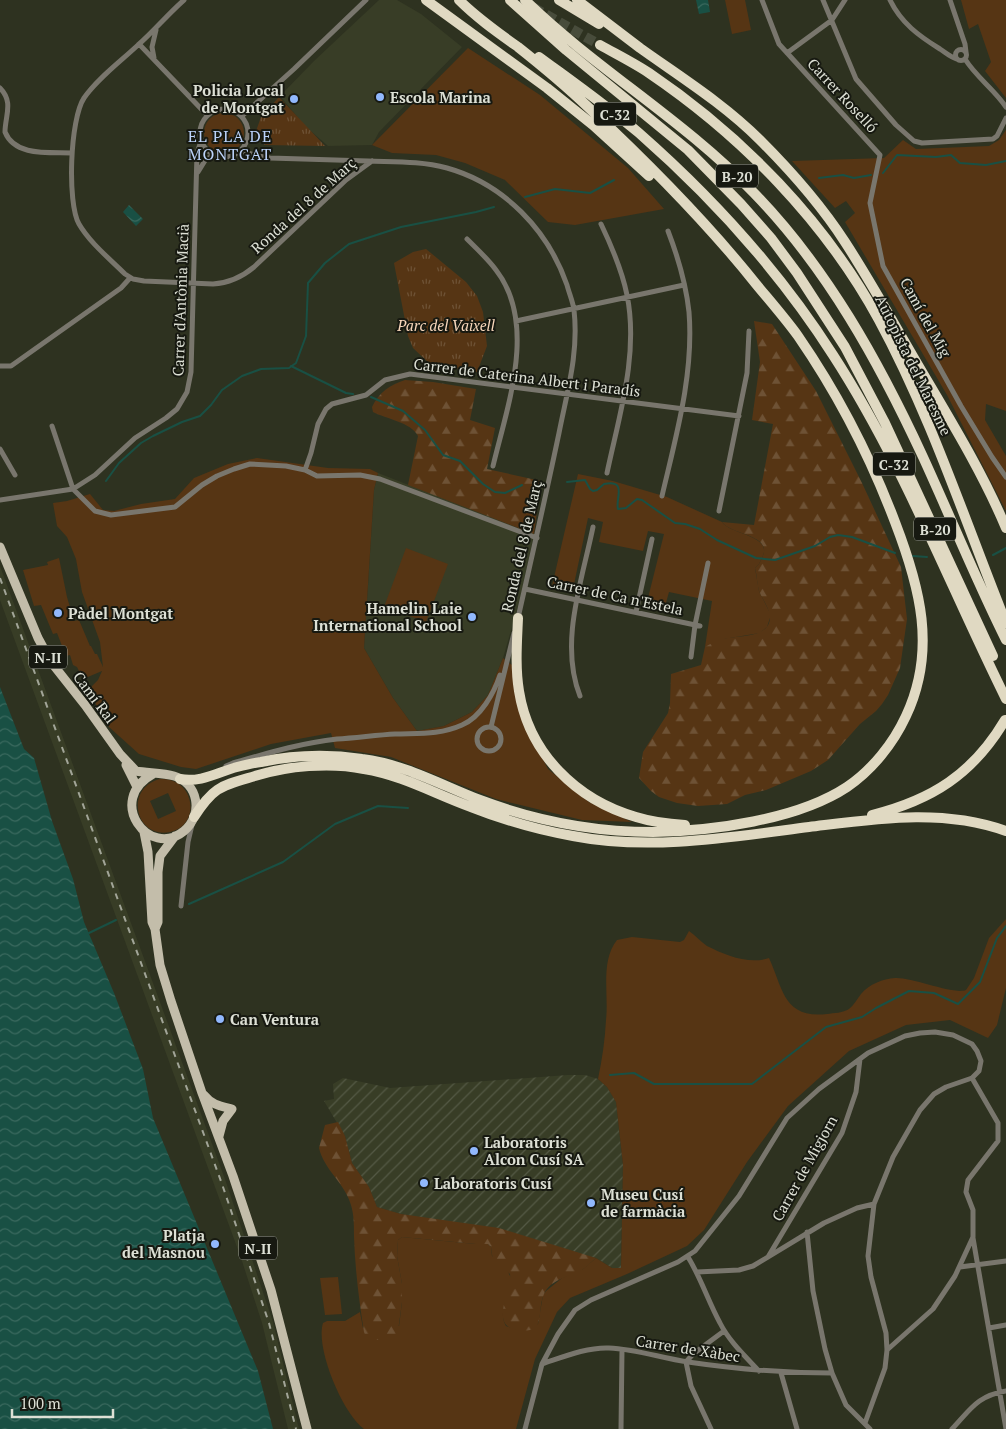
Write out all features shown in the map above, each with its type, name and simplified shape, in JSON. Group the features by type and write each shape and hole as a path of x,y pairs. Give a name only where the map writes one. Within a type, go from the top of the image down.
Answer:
{"highway":[{"path":"426,0 547,88 593,125 714,234"},
{"path":"180,778 190,781 198,780 237,767 276,759 323,756 358,758 400,768 508,810 562,824 622,831 672,831 709,828 773,816 808,806 848,786 870,768 895,735 910,707 920,670 923,644 920,602 910,564 887,499 865,450 837,397 796,334 714,234 680,197 583,102 520,49 475,17 460,0"},
{"name":"C-32","path":"460,0 606,106 638,133 721,212 793,298 834,356 884,441 1006,699"},
{"name":"B-20","path":"510,0 566,50 688,150 741,204 771,238 797,273 845,347 886,423 1006,685"},
{"name":"B-20","path":"525,0 588,54 725,164 785,227 829,285 896,400 1006,640"},
{"path":"559,0 641,48"},
{"path":"577,0 713,99 760,140 815,201 844,240 860,266 981,474 1006,528"},
{"name":"Autopista del Maresme","path":"600,45 648,72 707,117 775,179 824,238 850,274 887,336 932,432 1006,623"},
{"path":"860,266 887,336"},
{"path":"518,618 517,678 521,700 532,733 553,766 586,795 611,808 650,820 709,828"},
{"path":"842,823 912,803 950,783 976,760 990,744 1005,720"},
{"path":"194,817 208,796 230,783 265,773 288,769 337,766 380,772 406,780 470,807 524,826 584,838 628,842 696,840 907,817 943,817 974,822 1006,831"}],"main road":[{"name":"Camí Ral","path":"0,547 38,638 51,662 120,754"},
{"name":"N-II","path":"120,754 136,772 172,775 180,778"},
{"name":"N-II","path":"120,754 136,787 131,811 136,823 144,832 148,852 152,922 163,974 202,1093 219,1136 271,1290 307,1429"},
{"path":"136,787 153,774"},
{"path":"180,778 195,796 194,817"},
{"name":"N-II","path":"155,929 158,922 158,872 160,856 175,836 185,830 194,817"},
{"path":"144,832 160,838 175,836"},
{"path":"202,1093 208,1100 218,1106 232,1109 223,1121 219,1136"}],"street":[{"path":"0,366 11,366 120,288 130,278 85,234 76,217 73,203 72,153 75,122 83,99 105,75 184,0"},
{"path":"242,116 366,0"},
{"name":"Carrer Roselló","path":"762,0 776,39 880,155"},
{"path":"823,0 856,79 896,126 914,141 922,143 993,139 997,136 1006,118"},
{"path":"787,53 832,20 845,0"},
{"path":"890,0 907,26 923,39 957,59 962,61 965,59"},
{"path":"950,0 965,44 967,57 965,59 971,69 988,84 1006,107"},
{"path":"155,61 152,41 157,26"},
{"path":"957,59 960,31"},
{"path":"139,44 207,115"},
{"path":"941,50 964,50 966,52"},
{"path":"0,88 6,95 8,105 5,132 14,145 29,151 72,153"},
{"path":"220,110 236,112 242,116 248,128 248,136 241,151 233,156 215,155 204,148 201,141 200,127 207,115 220,110"},
{"name":"Carrer d'Antònia Macià","path":"73,489 102,469 135,438 172,414 184,398 190,379 197,153 201,141"},
{"path":"241,151 270,158 372,161"},
{"name":"Carrer d'Antònia Macià","path":"197,177 202,164 210,156 215,155"},
{"name":"Camí del Mig","path":"880,155 870,203 883,266 961,406 1006,477"},
{"name":"Ronda del 8 de Març","path":"130,278 144,281 193,283 221,283 237,278 248,271 346,180 372,161 417,163 448,169 472,178 503,196 531,222 552,251 561,269 574,308 576,333 574,362 537,538 491,727"},
{"path":"601,224 619,265 627,297 630,330 628,367 607,473"},
{"path":"662,496 682,409 689,342 689,312 684,285 678,258 668,231"},
{"path":"467,239 497,271 512,300 516,321 518,350 493,466"},
{"path":"516,321 684,285"},
{"path":"719,511 747,373 749,330"},
{"name":"Carrer de Caterina Albert i Paradís","path":"305,470 318,424 326,409 337,401 366,395 385,380 398,376 416,374 739,416"},
{"path":"52,426 73,489 96,511 111,515 175,507 202,485 217,476 234,468 250,464 286,466 305,470 317,476 360,475 380,479 537,538"},
{"path":"0,449 15,475"},
{"path":"0,500 73,489"},
{"path":"580,696 572,664 571,642 593,527"},
{"path":"636,612 652,540"},
{"path":"691,657 708,563"},
{"name":"Carrer de Ca n'Estela","path":"525,588 698,625"},
{"path":"214,774 233,763 290,746 395,734 427,735 464,724 480,711 494,692 508,656"},
{"name":"Ronda del 8 de Març","path":"491,727 500,733 501,740 496,750 488,751 479,746 477,739 483,729 491,727"},
{"path":"181,906 188,842 194,817"},
{"path":"185,830 188,842"},
{"path":"525,1429 542,1364 558,1334 575,1310 598,1296 688,1257 696,1251 739,1196 787,1118 819,1089 868,1053 905,1036 936,1032 953,1035 972,1044 981,1062 979,1071 972,1078 946,1087 934,1094 920,1110 893,1157 874,1204 868,1256 871,1276 886,1333 887,1350 885,1368 865,1423"},
{"name":"Carrer de Migjorn","path":"768,1257 842,1133 856,1092 860,1059"},
{"path":"972,1078 998,1123 998,1141 968,1180 966,1192 973,1210 973,1237 1006,1429"},
{"path":"697,1272 739,1270 754,1266 807,1232 857,1208 874,1204"},
{"path":"807,1232 813,1291 832,1373 846,1405 870,1429"},
{"path":"887,1350 934,1309 960,1267 973,1237"},
{"path":"688,1257 697,1272 724,1331 736,1347 759,1371"},
{"path":"960,1267 1006,1261"},
{"path":"989,1328 1006,1325"},
{"path":"711,1429 691,1386 686,1362 693,1354 724,1331"},
{"name":"Carrer de Xàbec","path":"542,1364 594,1350 609,1348 647,1353 686,1362 759,1371 832,1373"},
{"path":"621,1429 622,1350"},
{"path":"781,1373 797,1429"},
{"path":"952,1429 979,1400 988,1395 1006,1391"}],"shaded area":[{"name":"Escola Marina","path":"379,0 397,0 421,14 462,47 379,132 372,145 328,146 305,126 280,96"},
{"path":"378,473 534,534 521,596 503,658 488,695 472,712 444,726 417,731 393,698 364,648 374,490"},
{"path":"0,566 226,1182 273,1322 299,1429 288,1429 262,1323 241,1258 0,600"},
{"path":"585,1075 598,1079 607,1087 616,1101 623,1165 621,1268 612,1268 596,1258 377,1207 369,1187 352,1163 345,1136 324,1101 334,1099 333,1084 343,1078 390,1088"}],"green space":[{"path":"725,0 745,0 751,30 732,34"},
{"path":"961,0 1006,0 1006,98 985,71 991,62 978,24 969,29"},
{"path":"468,48 540,95 628,168 664,209 575,225 548,222 505,180 465,163 436,155 392,153 372,145"},
{"path":"279,97 325,146 265,145 255,134 261,117"},
{"path":"224,113 238,119 244,133 238,147 224,153 210,147 204,133 210,119"},
{"path":"1006,130 1006,411 986,404 985,420 1006,456 1006,511 947,395 845,222 855,213 846,201 835,208 792,161 884,158 903,140 916,149 989,146 999,140"},
{"name":"Parc del Vaixell","path":"426,249 466,282 477,296 483,312 487,346 477,372 430,364 413,348 408,336 394,263 413,252"},
{"path":"754,321 772,324 816,391 901,567 907,619 900,668 888,695 876,711 860,724 828,760 811,771 766,790 745,795 727,804 698,806 677,803 659,797 639,778 643,752 668,713 671,674 701,665 705,647 722,639 754,634 767,627 770,621 768,609 759,591 755,568 762,558 764,550 762,544 750,536 727,527 722,522 754,525 773,424 752,420 760,362"},
{"path":"405,380 433,382 476,389 470,420 495,428 487,469 541,481 534,534 408,485 418,436 410,427 373,412 372,407 378,397 386,390 394,384"},
{"path":"257,458 328,468 370,469 378,473 374,490 364,648 393,698 417,731 444,726 472,712 488,695 503,658 512,665 522,719 548,769 589,802 632,822 582,820 496,799 391,757 335,748 331,733 271,744 196,769 181,767 139,754 109,727 98,710 91,691 91,687 98,680 102,671 83,679 77,667 73,665 70,655 66,656 57,633 53,634 41,605 34,606 23,570 48,565 47,562 59,558 74,621 79,620 90,646 95,654 97,654 103,667 100,642 82,592 76,559 67,537 57,526 53,503 90,494 103,510 114,511 141,504 175,499 194,478 228,464"},
{"path":"578,474 613,481 667,497 722,522 762,544 764,550 762,558 755,568 759,591 770,613 767,627 760,633 724,639 705,647 712,601 669,592 664,610 646,606 664,534 648,531 643,551 599,542 603,522 588,518 573,589 552,586"},
{"path":"406,548 448,564 426,622 384,607"},
{"path":"160,779 172,780 181,785 187,793 190,802 190,812 187,820 180,828 170,832 158,832 149,828 142,821 138,811 138,802 141,792 149,784","holes":["168,793 176,811 158,819 150,801"]},
{"path":"1006,919 1006,988 997,1025 988,1038 950,1020 906,1025 849,1051 788,1106 747,1162 704,1230 687,1246 570,1298 557,1312 535,1359 516,1429 364,1429 356,1421 340,1395 327,1364 323,1348 323,1323 327,1321 345,1321 360,1312 363,1328 399,1326 402,1284 397,1256 398,1240 402,1237 488,1244 491,1247 492,1256 505,1268 510,1276 511,1282 504,1307 503,1320 506,1326 519,1330 538,1324 543,1295 562,1278 583,1269 596,1258 612,1268 621,1268 623,1165 616,1102 607,1087 598,1079 606,1027 607,968 612,948 617,940 632,937 680,942 684,940 689,931 707,946 729,956 745,960 769,958 782,990 793,1006 801,1012 827,1014 849,1009 868,987 881,981 895,978 912,980 952,990 966,990 974,978 989,938"},
{"path":"338,1122 345,1136 352,1163 369,1187 377,1207 401,1214 499,1228 596,1258 582,1270 550,1285 542,1298 536,1328 516,1330 508,1327 504,1321 503,1314 510,1274 493,1261 491,1247 488,1244 402,1237 398,1240 397,1256 402,1284 402,1302 398,1331 392,1337 384,1340 366,1337 358,1284 352,1209 348,1197 325,1163 319,1148 325,1125"},
{"path":"338,1277 342,1314 325,1315 320,1278"}],"water":[{"path":"696,0 708,0 710,12 699,14"},
{"path":"129,205 143,219 136,226 123,212"},
{"path":"0,687 24,749 34,758 52,821 73,879 84,922 143,1069 153,1118 258,1371 273,1429 0,1429"}],"waterway":[{"path":"883,173 897,155 936,157 951,155 960,163 986,165 1006,161"},
{"path":"819,178 843,175 854,178 871,175"},
{"path":"525,197 555,189 590,193 614,180"},
{"path":"106,481 119,463 141,443 182,422 200,416 222,390 242,376 261,369 289,368 296,363 306,336 308,283 325,263 349,244 401,227 494,207"},
{"path":"291,366 346,393 353,394"},
{"path":"371,397 403,411 425,430 443,455 460,461 483,484 495,492 505,493 522,485"},
{"path":"567,482 585,480 593,491 604,484 616,484 619,491 618,509 626,508 637,499 642,500 675,523 700,529 717,540 756,558 775,560 815,546 830,537 838,535 852,537 895,553"},
{"path":"993,555 1006,548"},
{"path":"913,556 927,557"},
{"path":"189,904 283,862 335,824 378,806 408,808"},
{"path":"89,933 116,920"},
{"path":"610,1075 634,1073 654,1084 752,1084 826,1027 862,1017 909,991 934,993 958,1004 980,982 997,938 1006,926"}],"tunnel":[{"path":"520,0 600,45"}],"railway":[{"path":"0,578 222,1184 269,1323 296,1429"}],"place":[{"name":"Escola Marina","path":"380,97"},
{"name":"Policia Local de Montgat","path":"294,99"},
{"name":"Pàdel Montgat","path":"58,613"},
{"name":"Hamelin Laie International School","path":"472,617"},
{"name":"Can Ventura","path":"220,1019"},
{"name":"Laboratoris Alcon Cusí SA","path":"474,1151"},
{"name":"Laboratoris Cusí","path":"424,1183"},
{"name":"Museu Cusí de farmàcia","path":"591,1203"},
{"name":"Platja del Masnou","path":"215,1244"}],"district":[{"name":"EL PLA DE MONTGAT","path":"230,145"}]}
